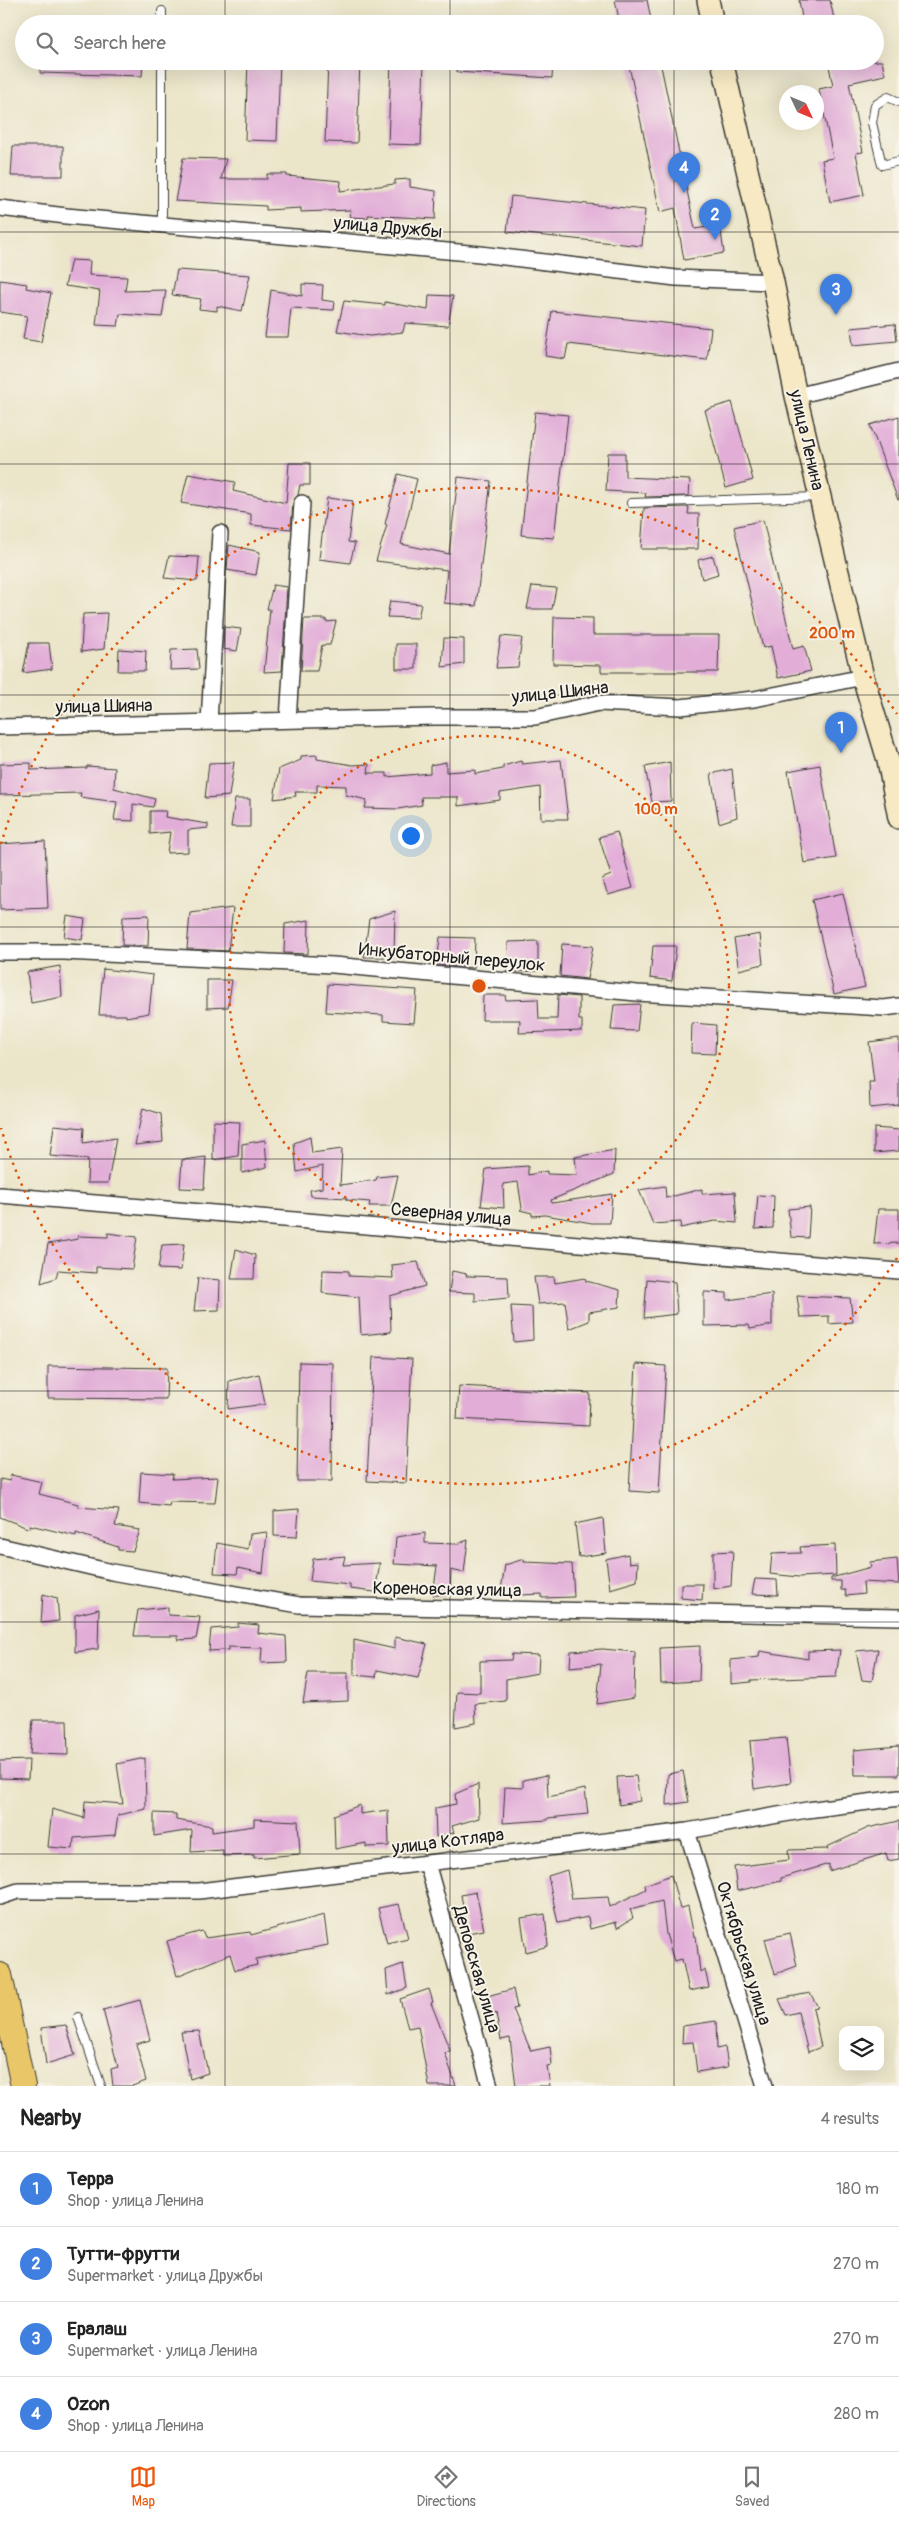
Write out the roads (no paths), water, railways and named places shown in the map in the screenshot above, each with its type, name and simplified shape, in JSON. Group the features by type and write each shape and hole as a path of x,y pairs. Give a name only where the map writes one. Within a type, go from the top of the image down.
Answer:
{"main road":[{"path":"708,0 711,15"},
{"name":"улица Ленина","path":"724,70 773,282 796,396 863,677 893,759 899,818"},
{"path":"0,1975 23,2086"}],"street":[{"name":"улица Дружбы","path":"0,208 480,254 676,278 773,282"},
{"path":"796,396 899,371"},
{"path":"288,720 302,503"},
{"path":"210,722 220,533"},
{"name":"улица Шияна","path":"0,727 288,720 535,717 599,704 680,707 754,699 863,677"},
{"name":"Инкубаторный переулок","path":"0,952 64,952 332,964 636,993 884,1008 899,1006"},
{"name":"Северная улица","path":"0,1195 899,1271"},
{"name":"Кореновская улица","path":"0,1546 112,1572 299,1605 899,1618"},
{"name":"улица Котляра","path":"0,1897 18,1891 199,1891 687,1831 807,1810 899,1798"},
{"name":"Октябрьская улица","path":"687,1831 765,2086"},
{"name":"Деповская улица","path":"427,1863 490,2086"}],"lane":[{"path":"162,70 162,225"},
{"path":"899,102 888,97 875,105 872,123 882,165 899,161"},
{"path":"631,503 820,497"},
{"path":"78,2017 101,2086"}],"place":[{"name":"Ozon","path":"684,193"},
{"name":"Тутти-фрутти","path":"715,240"},
{"name":"Ералаш","path":"836,315"},
{"name":"Терра","path":"841,753"}]}
